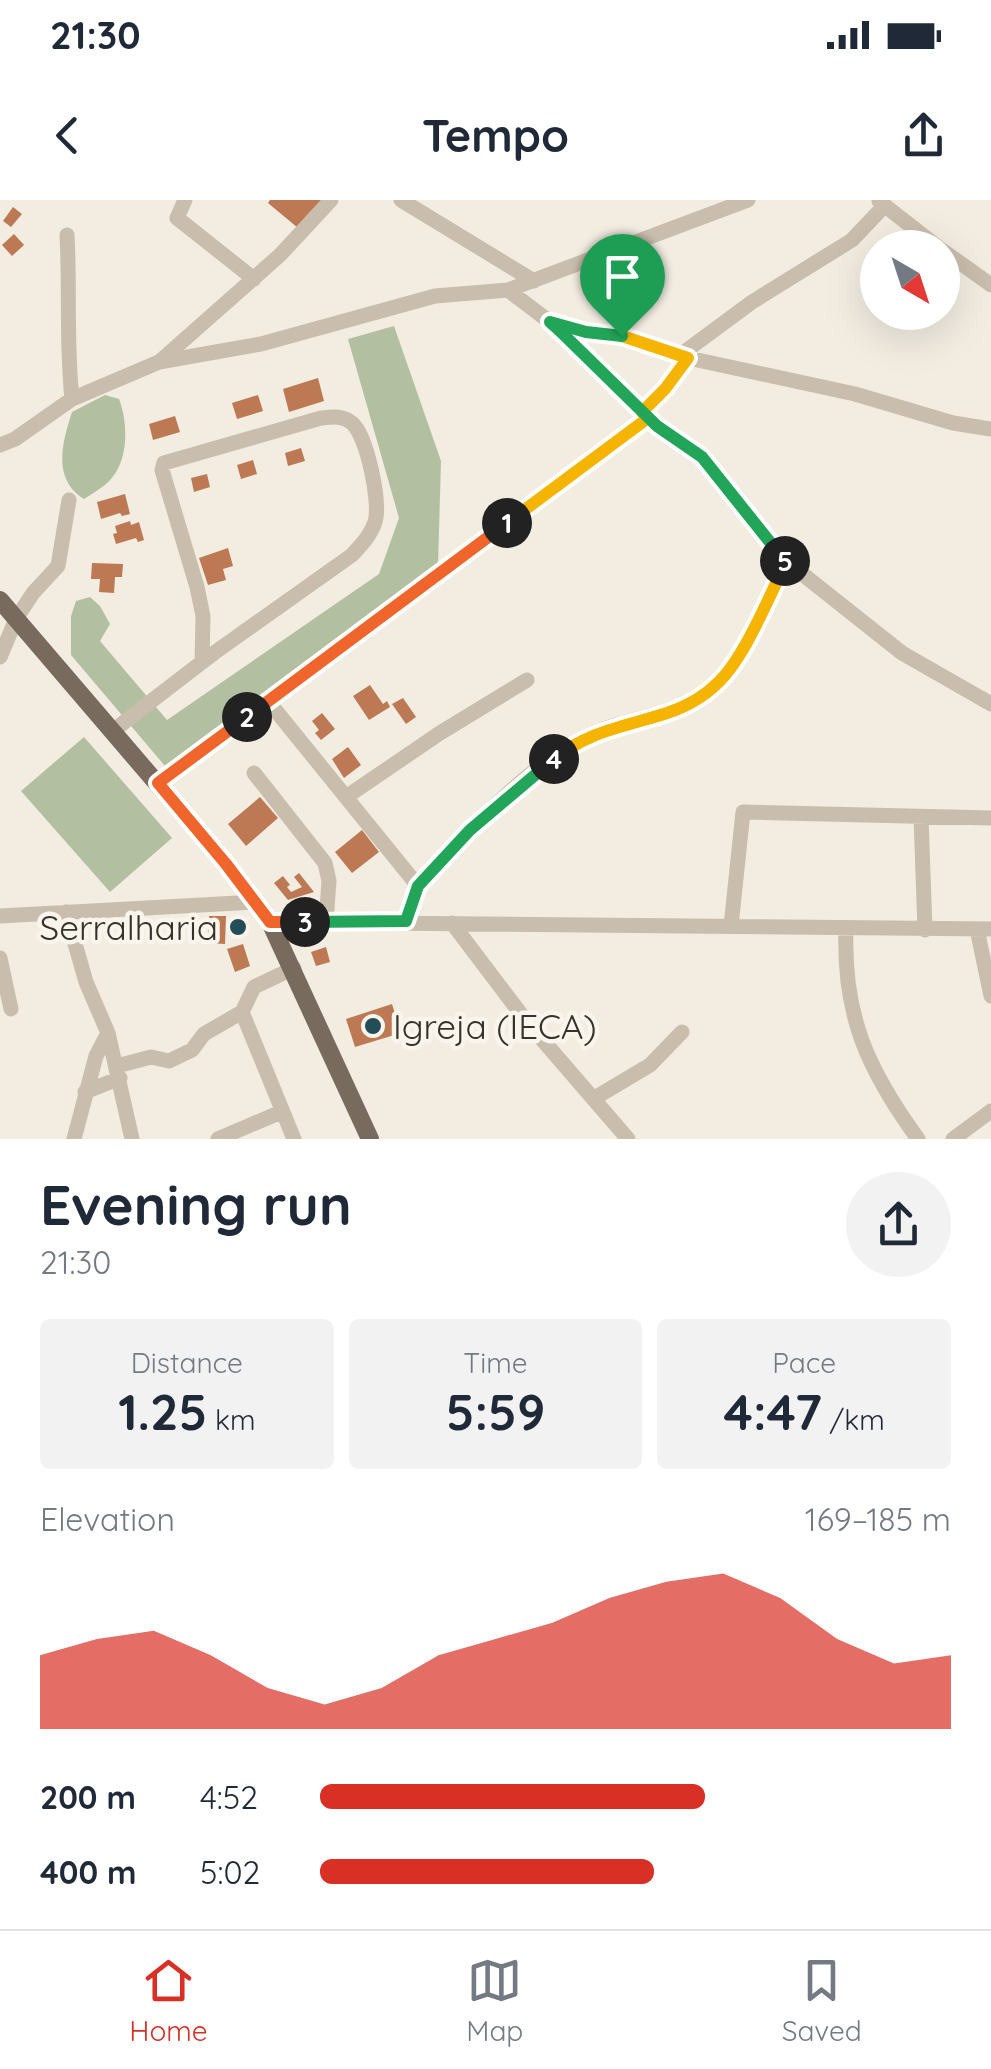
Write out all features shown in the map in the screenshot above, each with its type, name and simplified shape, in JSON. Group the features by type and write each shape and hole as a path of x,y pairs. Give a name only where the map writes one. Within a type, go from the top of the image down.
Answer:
{"main road":[{"path":"0,600 158,783 270,922 368,1138"}],"street":[{"path":"185,200 177,218 254,279"},
{"path":"159,362 254,279 331,200"},
{"path":"402,200 534,281"},
{"path":"0,445 72,399 159,362 262,344 435,296 508,290 748,200"},
{"path":"158,783 645,415 683,357 752,302 852,240 881,202 917,230"},
{"path":"67,235 70,297 66,351 72,399"},
{"path":"960,263 991,285"},
{"path":"508,290 550,322 645,415 702,457 786,561 902,653 991,704"},
{"path":"550,322 647,342 683,357 786,377 953,423 991,428"},
{"path":"113,731 352,554 368,538 378,501 362,438 352,423 338,416 321,418 164,464 162,470 202,616 202,662"},
{"path":"0,657 33,593 58,566 69,500"},
{"path":"406,921 418,886 509,793 571,746 597,732 681,707 720,682 738,662 786,561"},
{"path":"346,797 527,680"},
{"path":"268,701 418,886"},
{"path":"254,773 325,863 329,881 326,922"},
{"path":"731,926 743,812 991,818"},
{"path":"921,817 925,930"},
{"path":"0,916 256,902"},
{"path":"66,912 86,982 108,1033 132,1139"},
{"path":"270,922 984,929 991,996"},
{"path":"452,923 526,1022 628,1139"},
{"path":"846,930 847,996 862,1045 918,1139"},
{"path":"0,958 11,1009"},
{"path":"86,1092 151,1057 169,1062 192,1050 204,1034 242,1012 254,987 294,968"},
{"path":"242,1012 294,1139"},
{"path":"593,1099 650,1065 682,1032"},
{"path":"74,1139 96,1056 108,1033"},
{"path":"953,1139 991,1111"},
{"path":"218,1139 281,1112"}],"green space":[{"path":"394,326 441,461 438,566 165,766 71,655 71,616 76,601 90,597 100,606 110,624 100,641 167,720 379,574 399,518 348,339"},
{"path":"105,395 119,399 124,418 124,451 111,479 84,499 67,481 62,460 65,436 72,412"},
{"path":"84,737 172,838 110,892 21,791"}],"building":[{"path":"322,200 298,228 268,203"},
{"path":"13,207 22,214 11,227 3,221"},
{"path":"14,234 24,245 12,256 2,245"},
{"path":"318,378 324,401 289,412 283,389"},
{"path":"258,395 263,411 237,419 232,403"},
{"path":"175,416 180,432 153,440 149,424"},
{"path":"301,448 305,461 288,466 285,453"},
{"path":"253,460 257,474 241,479 237,465"},
{"path":"207,474 210,487 194,492 191,478"},
{"path":"125,494 130,514 101,519 97,502"},
{"path":"130,521 131,525 139,522 144,540 138,542 136,538 116,544 115,526"},
{"path":"228,548 233,566 223,569 226,580 208,585 199,558"},
{"path":"92,563 123,564 122,577 115,577 114,593 99,592 100,579 91,579"},
{"path":"370,685 383,704 387,701 390,707 369,720 353,696"},
{"path":"403,698 416,717 406,724 392,704"},
{"path":"322,713 335,729 321,740 312,721"},
{"path":"348,747 361,765 344,778 332,759"},
{"path":"260,797 278,818 246,846 228,824"},
{"path":"362,830 379,852 352,873 335,852"},
{"path":"299,873 314,892 288,900 274,883 283,876 291,892 302,887 294,877"},
{"path":"209,916 226,916 225,944 208,943"},
{"path":"243,944 250,966 235,972 227,949"},
{"path":"326,947 330,962 316,966 311,952"},
{"name":"Igreja (IECA)","path":"392,1004 401,1033 355,1047 346,1019"}],"place":[{"name":"Serralharia","path":"238,927"},
{"name":"Igreja (IECA)","path":"373,1026"}],"route":[{"path":"622,336 550,322 590,359 648,418 657,426 702,457 786,561 738,662 693,702 597,732 571,746 509,793 418,886 406,921 270,922 158,783 648,418 642,412 665,389 688,358 622,336"}]}
